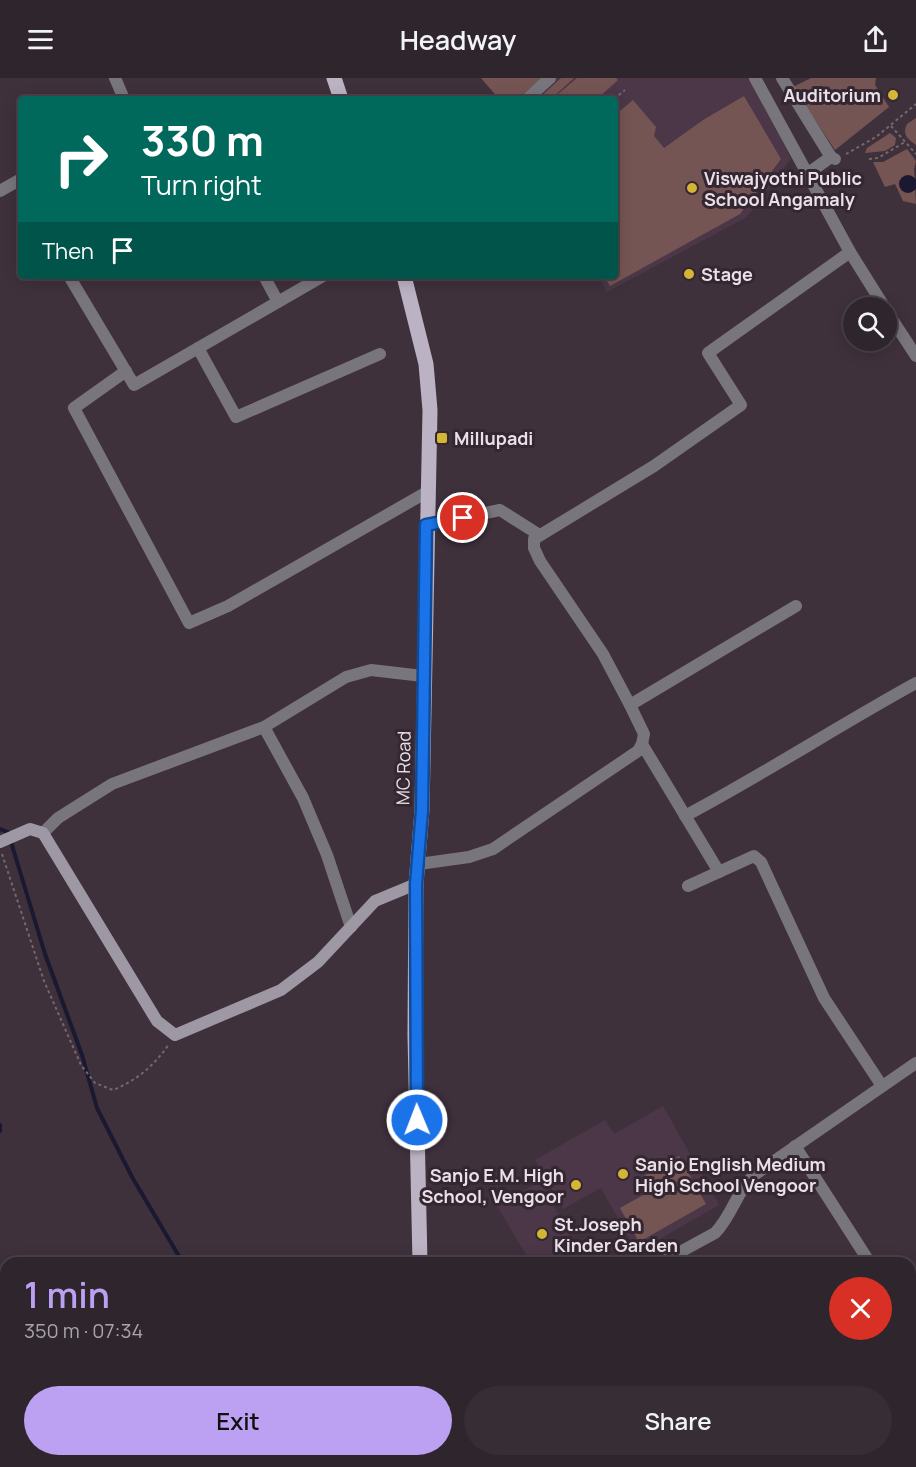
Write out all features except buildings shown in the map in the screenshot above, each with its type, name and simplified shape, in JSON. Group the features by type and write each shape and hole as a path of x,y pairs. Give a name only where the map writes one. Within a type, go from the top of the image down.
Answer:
{"main road":[{"path":"334,78 340,96"},
{"name":"MC Road","path":"405,279 426,364 430,410 419,864 416,884 415,1035 420,1257"}],"street":[{"path":"115,78 123,96"},
{"path":"530,96 550,78"},
{"path":"755,78 850,252 878,297"},
{"path":"782,78 833,158 807,174"},
{"path":"0,191 18,181"},
{"path":"419,864 469,857 493,849 638,751 644,734 630,705 603,654 540,561 534,548 534,539 538,534 654,466 741,405 708,353 850,252"},
{"path":"71,279 134,385 318,279"},
{"path":"266,279 278,302"},
{"path":"897,326 916,356"},
{"path":"198,348 236,417 380,354"},
{"path":"126,371 74,408 189,623 228,606 427,492"},
{"path":"426,525 500,510 538,534"},
{"path":"630,705 796,606"},
{"path":"43,833 57,818 112,784 264,727 346,676 371,670 423,676"},
{"path":"685,816 771,769 835,728 916,683"},
{"path":"264,727 303,798 327,855 351,927"},
{"path":"642,744 719,872"},
{"path":"7,840 30,829 43,833 157,1021 176,1035 281,990 318,962 375,901 416,884"},
{"path":"688,886 754,856 761,862 824,998 882,1086"},
{"path":"671,1257 715,1233 722,1226 743,1186 795,1146 916,1063"},
{"path":"795,1146 866,1257"}],"path":[{"path":"618,96 625,90"},
{"path":"833,158 865,145 916,104"},
{"path":"891,126 916,154"},
{"path":"869,159 878,158 906,142"},
{"path":"0,852 5,857 45,981 81,1065 94,1083 113,1090 131,1083 157,1062 176,1035"}],"shaded area":[{"path":"481,78 542,78 521,96 496,96"},
{"name":"Viswajyothi Public School Angamaly","path":"554,78 754,78 791,159 747,217 607,292 600,279 618,279 618,96 537,96"},
{"path":"561,78 574,78 554,96 541,96"},
{"path":"577,78 616,78 618,80 600,96 556,96"},
{"path":"811,78 876,78 875,85 889,107 835,150 793,87"},
{"name":"Viswajyothi Public School Angamaly","path":"744,96 781,159 740,214 610,286 606,279 618,279 618,112 633,100 656,127 654,136 664,148 703,120"},
{"path":"916,118 916,145 908,138 905,131 907,124"},
{"path":"890,133 896,138 895,145 885,151 865,153 867,148"},
{"path":"907,149 916,161 914,169 916,204 903,201 895,184 885,187 873,162 883,162"},
{"path":"908,175 914,178 917,184 914,190 908,193 902,190 899,184 902,178"},
{"name":"Sanjo English Medium High School Vengoor","path":"663,1106 719,1205 637,1252 601,1188 563,1209 535,1160 605,1120 614,1134"},
{"path":"679,1156 706,1204 639,1242 620,1208 645,1194 642,1177"},
{"name":"St.Joseph Kinder Garden","path":"540,1181 582,1257 527,1257 497,1206"}],"waterway":[{"path":"0,829 8,832 45,954 82,1055 97,1108 132,1177 179,1257"},
{"path":"0,1125 0,1131"}],"place":[{"name":"Auditorium","path":"893,95"},
{"name":"Viswajyothi Public School Angamaly","path":"692,188"},
{"name":"Stage","path":"689,274"},
{"name":"Millupadi","path":"442,438"},
{"name":"Sanjo English Medium High School Vengoor","path":"623,1174"},
{"name":"Sanjo E.M. High School, Vengoor","path":"576,1185"},
{"name":"St.Joseph Kinder Garden","path":"542,1234"}],"route":[{"path":"417,1120 416,884 422,810 426,525 463,518"}]}
